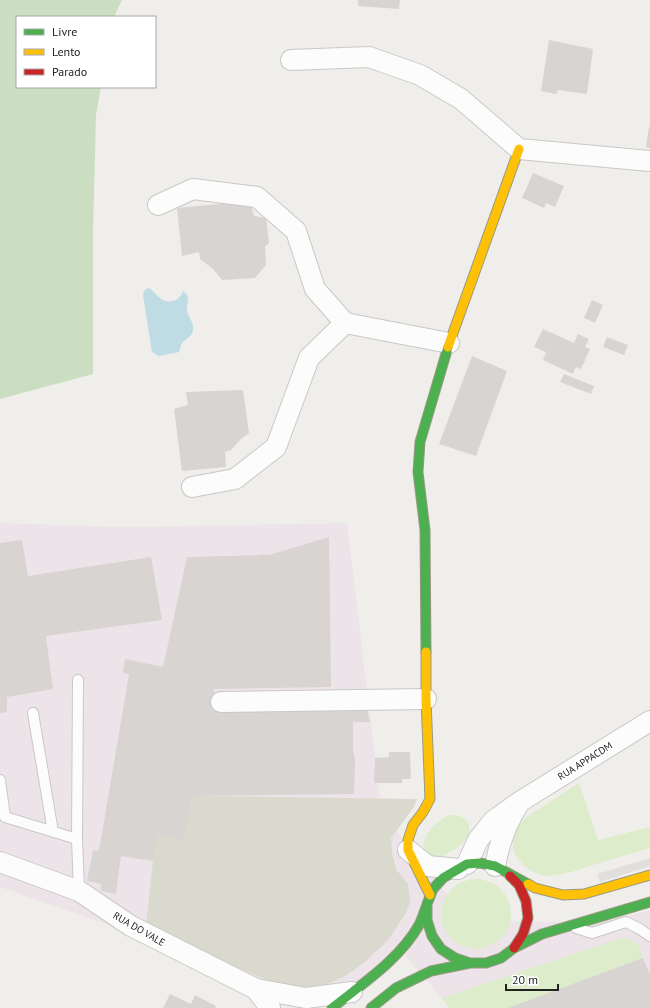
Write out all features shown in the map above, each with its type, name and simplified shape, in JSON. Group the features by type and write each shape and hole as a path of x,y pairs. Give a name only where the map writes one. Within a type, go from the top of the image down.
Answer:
{"main road":[{"path":"470,963 455,958 441,949 432,936 427,920 429,899 408,850 408,840 413,825 423,812 430,799 426,699 425,530 418,472 420,442 449,342 519,149"},
{"path":"332,1008 380,970 405,945 420,924 433,890 443,878 462,866 480,863 501,870 535,888 563,895 584,894 650,875"},
{"path":"501,870 519,885 526,901 528,918 523,934 514,948"},
{"path":"371,1008 396,988 431,971 470,963 486,963 501,958 514,948 542,934 650,902"}],"street":[{"path":"291,60 368,57 420,75 461,99 519,149 650,161"},
{"path":"158,205 193,189 257,197 296,232 315,289 345,323 449,342"},
{"path":"192,487 235,479 276,447 309,358 345,323"},
{"path":"221,702 426,699"},
{"name":"RUA APPACDM","path":"462,866 478,840 493,821 520,801 650,721"},
{"name":"RUA APPACDM","path":"501,870 498,848 511,817 520,801"},
{"path":"408,850 428,866 462,866"},
{"name":"RUA DO VALE","path":"0,862 79,891 131,926 256,989"},
{"path":"256,989 306,998 352,992"},
{"path":"256,989 270,1008"}],"lane":[{"path":"78,680 77,840 79,891"},
{"path":"33,713 53,832"},
{"path":"0,780 5,817 77,840"},
{"path":"568,926 592,933 626,922 640,928 650,936"}],"shaded area":[{"path":"0,523 125,527 347,523 380,798 400,836 455,904 500,921 597,923 650,910 650,1008 449,1008 397,946 355,984 305,1003 131,933 0,887"},
{"path":"192,796 417,799 414,807 391,838 392,852 396,869 408,884 410,903 404,916 388,940 366,961 345,976 325,985 302,988 281,986 203,953 146,925 153,861 158,835 184,841"},
{"path":"650,858 650,866 600,882 597,874"}],"green space":[{"path":"0,0 122,0 114,16 16,16 16,88 101,88 96,115 93,232 93,374 0,399"},
{"path":"579,783 598,840 650,827 650,848 562,874 547,876 533,872 522,864 515,854 513,849 513,839 516,830 525,818"},
{"path":"449,815 458,816 467,821 470,827 468,837 455,849 438,858 433,858 425,851 424,841 434,826"},
{"path":"469,879 483,879 496,885 505,894 509,900 511,914 509,928 501,939 490,947 483,949 469,949 462,947 451,939 443,928 441,921 441,907 443,900 451,889 462,881"},
{"path":"621,938 627,938 638,944 643,958 508,1008 449,1008 442,998"}],"water":[{"path":"148,288 164,301 174,301 182,294 183,291 187,295 187,310 193,325 193,331 191,335 182,343 179,352 159,356 152,352 143,295 144,291"}],"building":[{"path":"358,0 400,0 399,9 358,6"},
{"path":"549,40 593,49 587,94 558,90 556,94 541,91"},
{"path":"650,127 650,148 646,147"},
{"path":"533,173 564,186 555,207 546,203 544,208 522,198"},
{"path":"250,201 254,216 266,218 269,243 265,247 266,265 255,278 222,280 213,269 200,259 199,252 182,256 177,208"},
{"path":"592,300 603,305 595,323 584,318"},
{"path":"543,329 574,343 578,334 589,339 585,347 590,349 581,369 576,367 573,374 543,360 546,352 534,347"},
{"path":"607,337 628,345 624,355 603,347"},
{"path":"472,356 507,371 476,456 439,444"},
{"path":"564,374 594,386 591,394 560,382"},
{"path":"243,390 249,433 231,450 225,452 226,467 182,471 174,409 188,405 186,392"},
{"path":"329,537 331,687 214,689 213,709 367,710 370,722 353,722 353,748 355,760 354,794 192,796 184,841 158,835 153,861 121,856 116,894 101,891 101,884 87,881 93,850 99,851 129,674 123,673 125,659 163,667 187,557 269,555"},
{"path":"22,540 28,576 151,557 162,620 46,636 53,689 7,697 7,712 0,713 0,543"},
{"path":"389,752 410,752 411,779 402,779 402,783 374,783 375,758 389,757"},
{"path":"643,958 650,974 650,1008 508,1008"},
{"path":"170,994 191,1004 195,995 216,1006 215,1008 163,1008"}],"traffic: fast":[{"path":"426,652 425,530 418,472 420,442 448,347"},
{"path":"528,884 495,866 480,863 467,864 443,878 433,889 427,904 427,920 432,936 441,949 455,958 470,963 486,963 501,958 514,948 542,934 650,902"},
{"path":"332,1008 380,970 402,949 419,925 427,905"},
{"path":"371,1008 396,988 431,971 470,963"}],"traffic: slow":[{"path":"448,347 519,149"},
{"path":"426,652 426,699 430,799 423,812 413,825 408,840 408,850 430,895"},
{"path":"528,884 535,888 563,895 584,894 650,875"}],"traffic: jam":[{"path":"510,876 519,885 526,901 528,918 523,934 514,948"}]}
